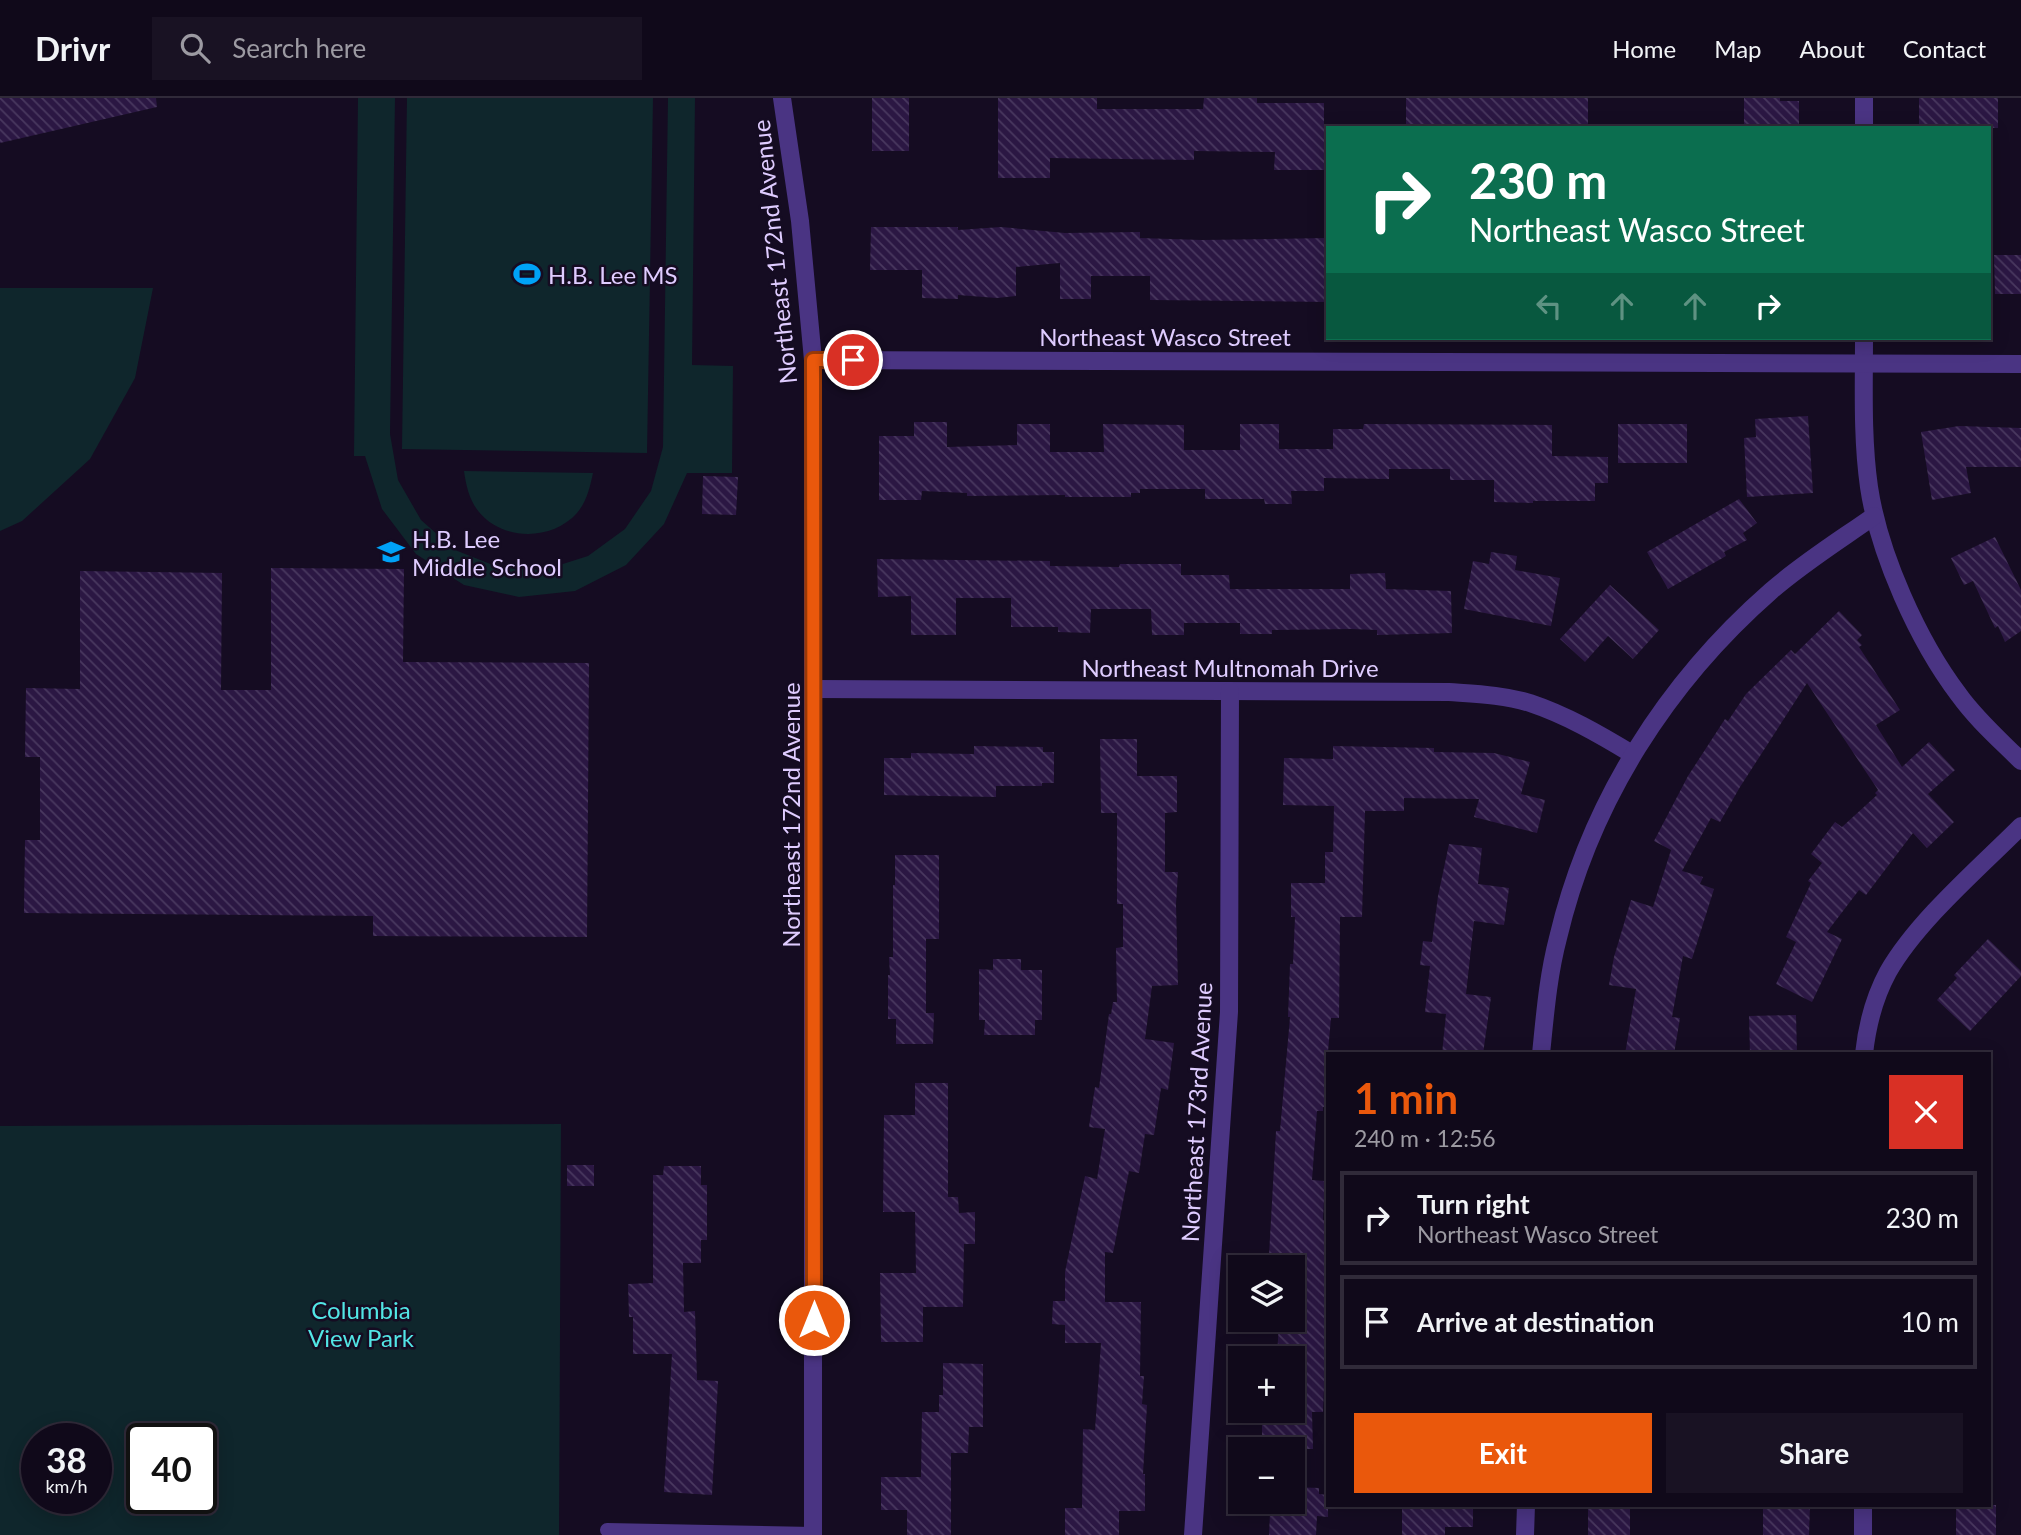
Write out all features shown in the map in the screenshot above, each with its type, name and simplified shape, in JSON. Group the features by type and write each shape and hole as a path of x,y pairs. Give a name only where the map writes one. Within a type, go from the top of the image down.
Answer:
{"street":[{"name":"Northeast 172nd Avenue","path":"782,98 800,221 813,360 813,1534"},
{"path":"1864,98 1864,126"},
{"path":"1864,340 1864,444 1874,516 1887,559 1935,658 1958,695 2021,761"},
{"name":"Northeast Wasco Street","path":"813,360 2021,364"},
{"path":"1541,1052 1550,976 1573,886 1605,806 1632,754 1697,666 1743,616 1774,588 1874,516"},
{"name":"Northeast Multnomah Drive","path":"815,689 1449,692 1491,695 1539,707 1581,725 1632,754"},
{"name":"Northeast 173rd Avenue","path":"1193,1535 1229,1012 1230,691"},
{"path":"1864,1052 1871,1013 1887,973 1908,943 2021,826"},
{"path":"1525,1535 1526,1507"},
{"path":"1863,1507 1863,1535"}],"lane":[{"path":"607,1530 813,1534"}],"green space":[{"path":"358,98 395,98 390,434 398,480 421,520 455,550 498,567 544,570 588,556 625,529 651,491 663,447 668,98 695,98 692,365 733,366 732,473 687,473 664,524 626,565 575,591 519,597 464,585 416,554 382,509 365,456 354,456"},
{"name":"H.B. Lee MS","path":"407,98 653,98 647,453 402,449"},
{"path":"0,288 153,288 135,378 90,459 22,521 0,531"},
{"path":"464,471 593,473 586,499 577,513 555,529 528,534 501,528 489,522 470,497"},
{"name":"Columbia View Park","path":"561,1124 559,1535 0,1535 0,1126"}],"building":[{"path":"0,98 156,98 157,107 0,143"},
{"path":"872,98 909,98 909,151 872,151"},
{"path":"998,98 1097,98 1097,109 1203,109 1204,98 1257,98 1257,103 1324,103 1324,170 1274,170 1275,152 1194,151 1194,160 1050,158 1050,178 998,178"},
{"path":"1406,98 1588,98 1588,126 1406,126"},
{"path":"1744,98 1799,101 1799,126 1744,126"},
{"path":"1919,98 1998,98 1998,128 1919,126"},
{"path":"871,227 958,227 958,230 1001,227 1065,233 1140,232 1140,238 1202,240 1326,238 1326,302 1150,300 1150,276 1091,276 1091,299 1060,299 1060,263 1016,267 1016,296 997,298 958,295 958,299 922,298 922,270 870,270"},
{"path":"1994,255 2021,255 2021,294 1995,294"},
{"path":"1808,416 1813,493 1747,497 1744,438 1756,437 1755,419"},
{"path":"914,422 947,422 947,447 1017,445 1017,424 1050,424 1050,452 1104,452 1103,424 1184,425 1184,450 1240,450 1240,424 1279,424 1279,449 1333,449 1333,429 1363,429 1364,424 1552,425 1552,456 1608,457 1608,483 1595,483 1595,501 1494,502 1494,480 1450,480 1450,469 1389,469 1389,479 1324,478 1324,491 1291,491 1292,504 1265,504 1264,499 1205,499 1205,489 1140,489 1140,493 1131,493 1131,497 967,496 967,493 922,491 921,500 879,500 879,436 914,436"},
{"path":"1618,424 1687,424 1687,463 1618,463"},
{"path":"1959,426 2021,428 2021,467 1966,467 1971,493 1932,500 1921,432"},
{"path":"703,476 738,477 736,515 702,514"},
{"path":"1739,499 1757,523 1743,533 1747,540 1724,552 1726,556 1668,589 1647,552"},
{"path":"1995,537 2021,590 2021,631 2005,642 1998,626 1995,628 1973,581 1964,585 1951,558"},
{"path":"1491,552 1517,556 1515,570 1560,578 1551,626 1464,609 1473,561 1489,564"},
{"path":"877,559 1050,561 1050,566 1181,564 1181,575 1229,575 1230,589 1350,589 1350,574 1385,573 1386,589 1451,591 1452,633 1377,635 1377,630 1351,629 1272,630 1272,634 1240,634 1240,623 1184,623 1184,635 1152,635 1151,609 1091,609 1090,633 1058,632 1058,627 1011,627 1011,598 956,598 956,635 911,635 911,596 878,597"},
{"path":"271,568 404,569 403,662 589,663 587,937 373,936 373,916 24,913 25,840 40,840 40,757 25,757 26,688 80,689 80,571 222,573 221,690 271,690"},
{"path":"1610,585 1659,630 1633,659 1608,636 1585,662 1560,639"},
{"path":"1839,611 1862,635 1857,640 1862,645 1859,647 1900,710 1876,725 1902,767 1929,742 1955,770 1928,794 1954,822 1927,848 1913,833 1866,895 1859,890 1827,932 1842,939 1812,1002 1776,984 1796,942 1786,937 1811,883 1808,881 1822,863 1811,854 1835,822 1842,827 1877,795 1875,793 1878,790 1807,683 1720,822 1711,818 1682,871 1703,877 1700,884 1714,889 1692,959 1683,956 1672,1017 1680,1018 1674,1052 1625,1052 1636,989 1609,985 1614,957 1631,900 1653,907 1671,850 1654,841 1688,776 1725,719 1728,721 1746,694 1791,650 1795,654"},
{"path":"1100,739 1137,739 1137,776 1177,776 1177,812 1165,813 1165,872 1178,872 1178,985 1152,986 1145,1039 1174,1043 1168,1090 1161,1088 1154,1135 1145,1134 1139,1173 1129,1171 1113,1253 1105,1252 1105,1302 1141,1302 1140,1376 1144,1376 1142,1404 1147,1405 1143,1474 1145,1511 1119,1511 1119,1535 1065,1535 1065,1508 1082,1508 1083,1429 1095,1430 1101,1343 1065,1343 1065,1325 1052,1324 1053,1301 1065,1301 1065,1272 1085,1176 1097,1179 1105,1129 1089,1127 1095,1087 1099,1088 1109,1014 1113,1002 1117,1002 1116,948 1123,947 1123,904 1117,904 1117,813 1101,813"},
{"path":"974,746 1043,747 1043,752 1054,752 1054,783 1042,783 1042,786 996,786 996,797 884,795 884,758 911,758 911,753 974,754"},
{"path":"1333,746 1434,748 1434,752 1494,753 1530,762 1521,794 1545,800 1537,833 1474,817 1479,799 1404,798 1404,811 1365,811 1362,917 1340,917 1339,1018 1331,1018 1326,1052 1326,1108 1323,1107 1323,1111 1317,1111 1312,1180 1325,1181 1323,1220 1326,1220 1326,1339 1323,1412 1312,1412 1313,1449 1305,1449 1305,1437 1262,1437 1262,1423 1305,1423 1305,1346 1278,1346 1278,1332 1305,1332 1305,1255 1269,1255 1276,1131 1280,1131 1290,1017 1290,964 1293,964 1295,917 1291,917 1291,883 1325,883 1325,852 1333,852 1334,806 1283,805 1284,758 1333,759"},
{"path":"1449,844 1482,848 1478,884 1509,888 1504,925 1474,921 1466,994 1491,997 1483,1052 1442,1052 1446,1014 1425,1012 1430,966 1420,965 1423,941 1432,942"},
{"path":"895,855 939,855 939,939 926,939 926,1013 934,1013 933,1044 896,1044 896,1019 888,1019 889,957 893,957"},
{"path":"1988,939 2021,971 2021,976 1970,1031 1937,1000 1957,978 1954,975"},
{"path":"993,959 1021,959 1021,970 1042,970 1042,1020 1035,1020 1035,1035 984,1035 985,1020 979,1020 979,969 993,970"},
{"path":"1796,1015 1797,1052 1750,1052 1749,1016"},
{"path":"915,1083 948,1083 948,1197 958,1197 959,1213 975,1212 975,1244 964,1244 963,1307 923,1307 923,1342 881,1342 880,1273 916,1273 915,1212 883,1212 884,1115 915,1115"},
{"path":"567,1165 594,1165 594,1186 567,1186"},
{"path":"664,1166 701,1166 701,1185 707,1185 707,1240 701,1240 701,1263 683,1263 684,1312 695,1311 697,1380 718,1381 712,1495 664,1492 672,1354 633,1354 633,1317 629,1317 628,1284 653,1283 653,1175 663,1175"},
{"path":"943,1363 983,1364 983,1427 969,1427 968,1453 951,1453 951,1535 907,1535 907,1510 881,1510 881,1477 921,1477 922,1412 939,1412 939,1395 943,1395"},
{"path":"1305,1487 1319,1488 1319,1494 1326,1495 1328,1517 1317,1516 1316,1535 1269,1535 1270,1514 1305,1514"},
{"path":"1996,1505 1996,1535 1956,1535 1956,1507"},
{"path":"1402,1507 1473,1507 1473,1527 1445,1527 1445,1535 1402,1535"},
{"path":"1588,1507 1630,1507 1630,1535 1588,1535"},
{"path":"1763,1507 1810,1507 1809,1535 1763,1535"}],"place":[{"name":"H.B. Lee MS","path":"527,274"},
{"name":"H.B. Lee Middle School","path":"391,552"}],"route":[{"path":"814,1320 813,360 853,360"}]}
